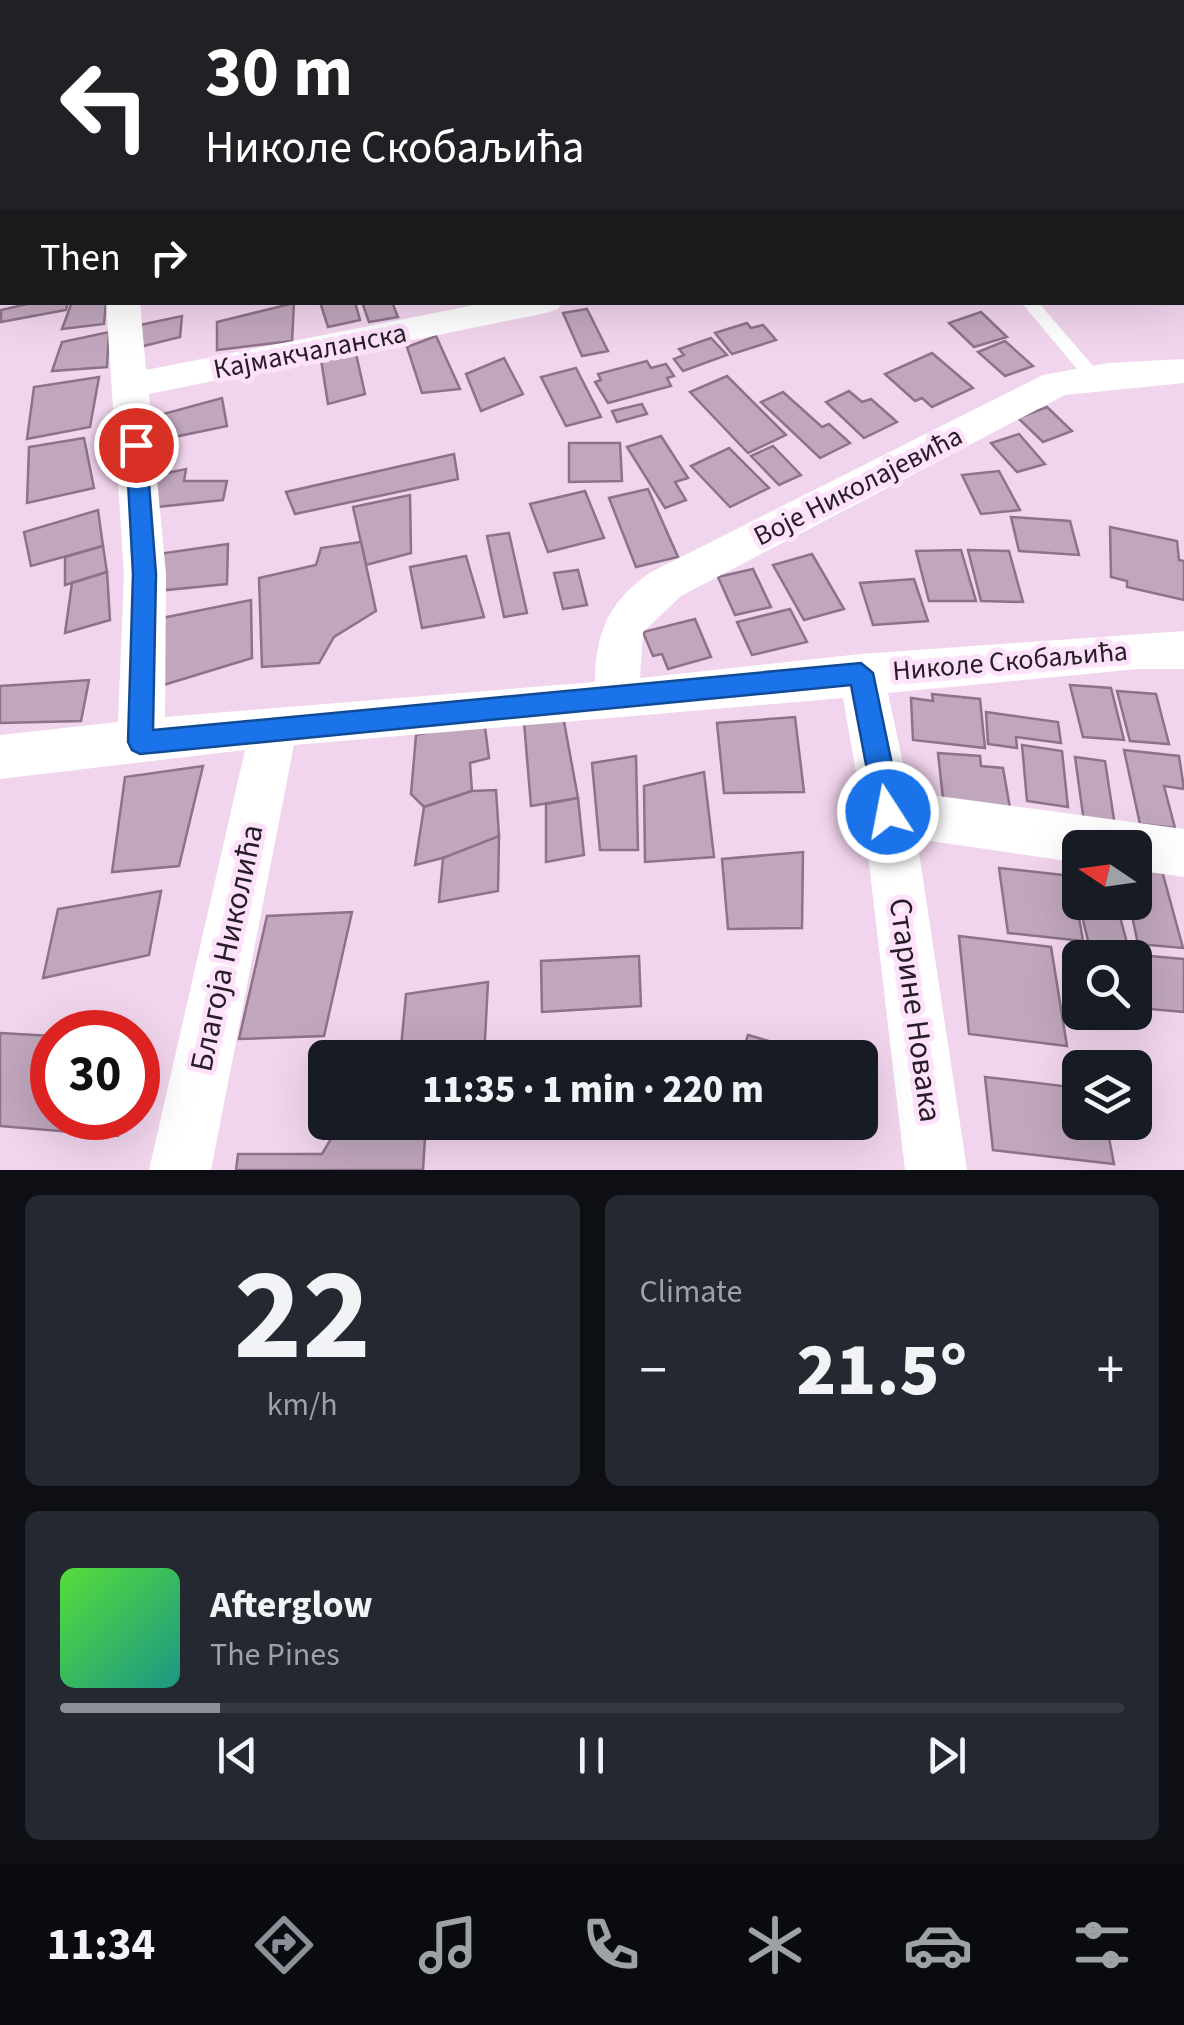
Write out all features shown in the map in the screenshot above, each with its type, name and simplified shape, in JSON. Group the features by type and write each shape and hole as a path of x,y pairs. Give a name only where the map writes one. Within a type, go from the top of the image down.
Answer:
{"street":[{"path":"124,305 144,574 140,742"},
{"name":"Кајмакчаланска","path":"131,385 531,305"},
{"name":"Воје Николајевића","path":"618,700 620,630 629,610 641,600 1056,384 1093,377 1184,371"},
{"name":"Николе Скобаљића","path":"0,757 274,726 618,700 861,673 1138,650 1184,650"},
{"name":"Старине Новака","path":"861,673 888,812 936,1170"},
{"name":"Благоја Николића","path":"180,1170 274,726"},
{"path":"888,812 1184,853"}],"lane":[{"path":"1032,305 1093,377"}],"building":[{"path":"23,305 67,305 66,310 1,322 1,310"},
{"path":"71,305 106,305 104,324 62,329"},
{"path":"294,305 292,341 217,350 217,322"},
{"path":"321,305 356,305 360,320 328,327"},
{"path":"363,305 393,305 398,317 369,322"},
{"path":"587,309 608,351 582,356 563,313"},
{"path":"981,312 1007,337 974,347 949,323"},
{"path":"182,316 180,337 136,348 135,326"},
{"path":"747,323 751,328 763,325 776,340 732,354 715,333"},
{"path":"109,332 107,367 52,371 62,342"},
{"path":"436,336 460,389 422,393 407,347"},
{"path":"711,338 727,355 683,371 674,359 684,355 679,349"},
{"path":"1005,341 1033,366 1005,376 978,352"},
{"path":"355,349 365,394 328,404 320,353"},
{"path":"932,353 973,388 932,407 922,398 915,401 885,374"},
{"path":"504,358 523,394 481,411 466,374"},
{"path":"647,361 651,368 666,364 674,376 667,378 671,386 608,403 595,382 601,380 598,374"},
{"path":"576,368 601,417 566,426 541,377"},
{"path":"727,376 786,435 748,453 690,392"},
{"path":"99,377 90,427 27,439 34,387"},
{"path":"849,391 862,402 871,399 897,422 864,438 826,402"},
{"path":"783,392 822,427 829,424 850,443 820,458 761,402"},
{"path":"222,398 227,426 160,440 152,417"},
{"path":"642,404 647,414 617,422 612,411"},
{"path":"1047,407 1072,431 1043,442 1018,418"},
{"path":"1019,434 1045,464 1017,472 991,443"},
{"path":"661,436 688,478 675,482 686,500 665,508 627,447"},
{"path":"84,438 94,488 27,503 29,447"},
{"path":"569,443 620,443 622,481 569,482"},
{"path":"773,446 801,475 779,485 751,456"},
{"path":"729,448 769,488 730,507 691,466"},
{"path":"454,454 458,479 295,514 286,492"},
{"path":"186,469 184,481 227,481 223,500 156,507 156,475"},
{"path":"999,471 1020,510 981,514 962,475"},
{"path":"648,489 678,557 636,567 609,498"},
{"path":"585,491 604,538 548,552 530,504"},
{"path":"410,495 411,553 366,565 353,507"},
{"path":"98,510 103,546 31,566 24,532"},
{"path":"1011,517 1070,521 1079,555 1019,551"},
{"path":"1110,527 1177,541 1179,560 1184,561 1184,600 1127,587 1127,581 1111,577"},
{"path":"509,533 527,613 504,617 487,536"},
{"path":"361,542 376,611 334,637 319,663 262,667 259,578 316,565 321,548"},
{"path":"228,544 227,584 156,591 158,554"},
{"path":"103,546 107,572 65,585 65,557"},
{"path":"961,550 976,601 929,601 916,551"},
{"path":"968,550 1009,551 1023,602 981,601"},
{"path":"812,554 844,609 804,620 773,565"},
{"path":"466,556 484,617 422,628 410,567"},
{"path":"753,569 771,607 735,615 718,577"},
{"path":"578,570 587,605 563,609 554,573"},
{"path":"107,572 110,620 65,633 72,583"},
{"path":"914,579 928,621 873,625 860,583"},
{"path":"251,600 252,658 157,687 157,619"},
{"path":"790,609 807,642 752,655 737,622"},
{"path":"695,619 711,657 668,669 662,654 653,656 643,632"},
{"path":"89,680 81,721 0,723 0,686"},
{"path":"1070,685 1111,688 1124,740 1083,737"},
{"path":"1117,691 1156,694 1169,744 1130,741"},
{"path":"932,694 980,699 985,748 913,740 911,698 933,701"},
{"path":"986,712 1058,722 1061,743 1016,737 1017,748 988,744"},
{"path":"563,716 578,798 531,806 524,722"},
{"path":"795,717 804,792 724,793 717,723"},
{"path":"484,720 489,758 470,763 472,791 424,807 411,794 416,735"},
{"path":"1022,745 1062,751 1068,807 1027,801"},
{"path":"1124,750 1179,756 1184,789 1164,786 1175,828 1140,824"},
{"path":"938,753 980,756 981,766 1003,768 1011,814 944,808"},
{"path":"636,756 638,850 600,850 592,763"},
{"path":"1075,757 1105,761 1115,826 1084,822"},
{"path":"203,766 179,866 112,872 125,777"},
{"path":"704,772 714,857 645,862 644,786"},
{"path":"496,790 499,836 458,854 415,865 424,807 472,791"},
{"path":"578,798 584,855 546,862 546,804"},
{"path":"499,836 498,891 439,902 443,858"},
{"path":"803,852 802,928 728,929 722,859"},
{"path":"999,868 1062,875 1062,920 1079,920 1083,940 1008,933"},
{"path":"1152,870 1162,871 1183,948 1137,940 1133,920 1152,920"},
{"path":"161,891 149,955 43,978 58,909"},
{"path":"352,912 324,1036 239,1039 267,916"},
{"path":"1083,920 1121,920 1126,940 1088,940"},
{"path":"959,936 1051,947 1067,1046 969,1034"},
{"path":"639,956 641,1006 542,1012 541,961"},
{"path":"1152,956 1184,959 1184,1012 1152,1009"},
{"path":"488,982 485,1040 402,1040 406,994"},
{"path":"0,1033 30,1035 30,1129 0,1126"},
{"path":"985,1077 1062,1086 1062,1140 1109,1140 1114,1164 993,1150"},
{"path":"330,1140 425,1140 423,1170 236,1170 238,1154 322,1154"}],"route":[{"path":"136,445 144,574 140,742 274,726 618,700 861,673 888,812"}]}
